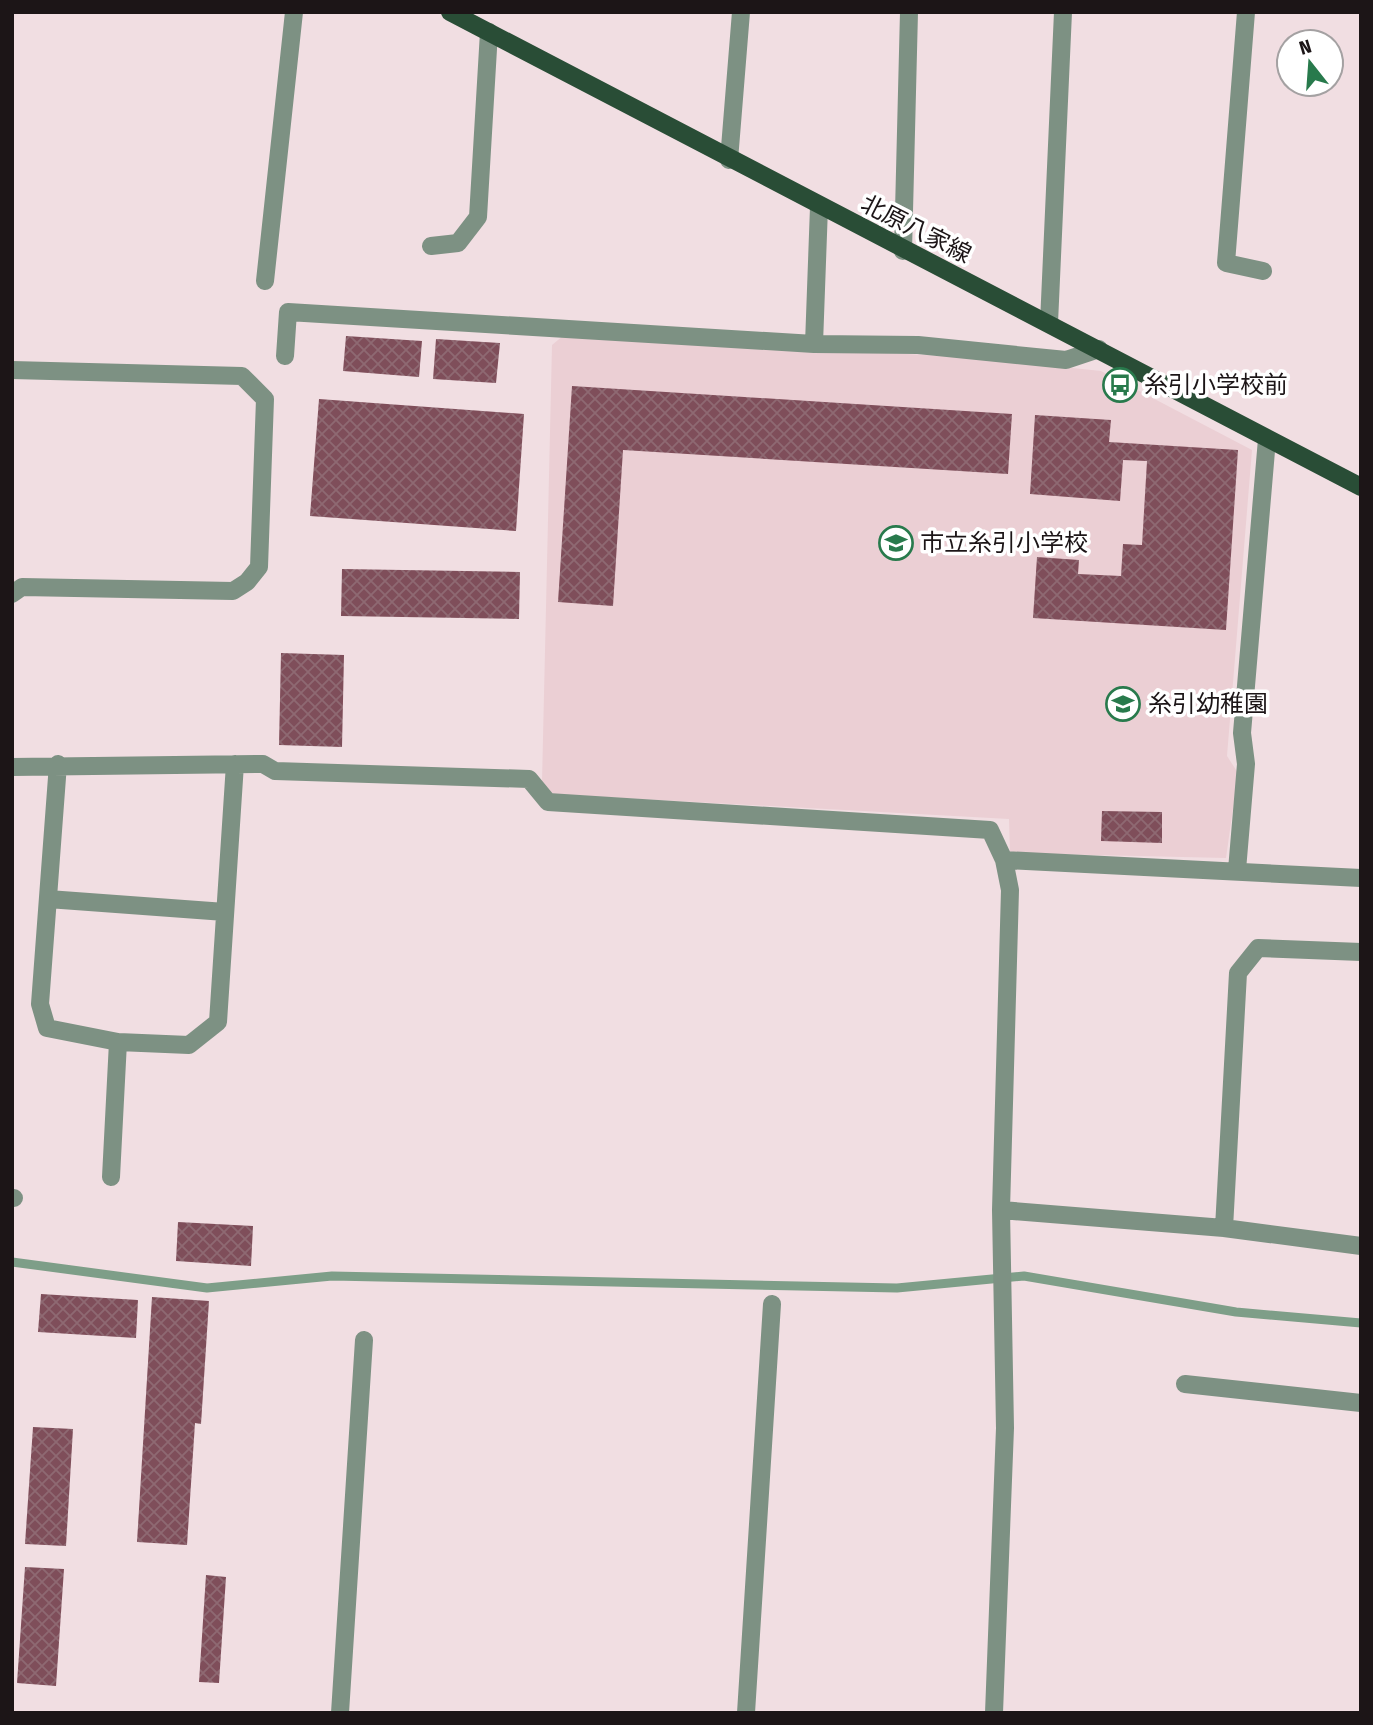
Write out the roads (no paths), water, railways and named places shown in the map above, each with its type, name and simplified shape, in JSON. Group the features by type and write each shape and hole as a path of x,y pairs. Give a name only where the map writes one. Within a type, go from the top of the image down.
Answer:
{"main road":[{"name":"北原八家線","path":"450,12 903,251 1049,323 1361,487"}],"street":[{"path":"265,281 294,12"},
{"path":"729,160 741,12"},
{"path":"903,251 909,12"},
{"path":"1049,323 1063,12"},
{"path":"1246,12 1226,263 1263,271"},
{"path":"431,246 458,243 478,217 489,33"},
{"path":"814,344 819,207"},
{"path":"285,356 288,312 814,344 918,345 1066,360 1099,349"},
{"path":"12,370 242,376 265,399 259,567 247,582 233,591 22,587 12,594"},
{"path":"1237,870 1245,764 1242,733 1267,439"},
{"path":"58,764 40,1004 47,1028 118,1042 189,1045 218,1021 235,764"},
{"path":"12,766 263,764 275,771 529,779 548,802 990,830 1004,860 1010,890 1001,1210 1005,1428 994,1713"},
{"path":"1004,860 1361,878"},
{"path":"48,899 225,912"},
{"path":"1224,1228 1238,973 1258,948 1361,952"},
{"path":"111,1178 118,1042"},
{"path":"1001,1210 1224,1228 1361,1246"},
{"path":"746,1713 772,1304"},
{"path":"340,1713 364,1340"},
{"path":"1185,1384 1361,1403"}],"waterway":[{"path":"12,1262 207,1288 332,1276 897,1288 1024,1276 1236,1312 1361,1323"}],"place":[{"name":"糸引小学校前","path":"1120,385"},
{"name":"市立糸引小学校","path":"896,543"},
{"name":"糸引幼稚園","path":"1123,704"}]}
